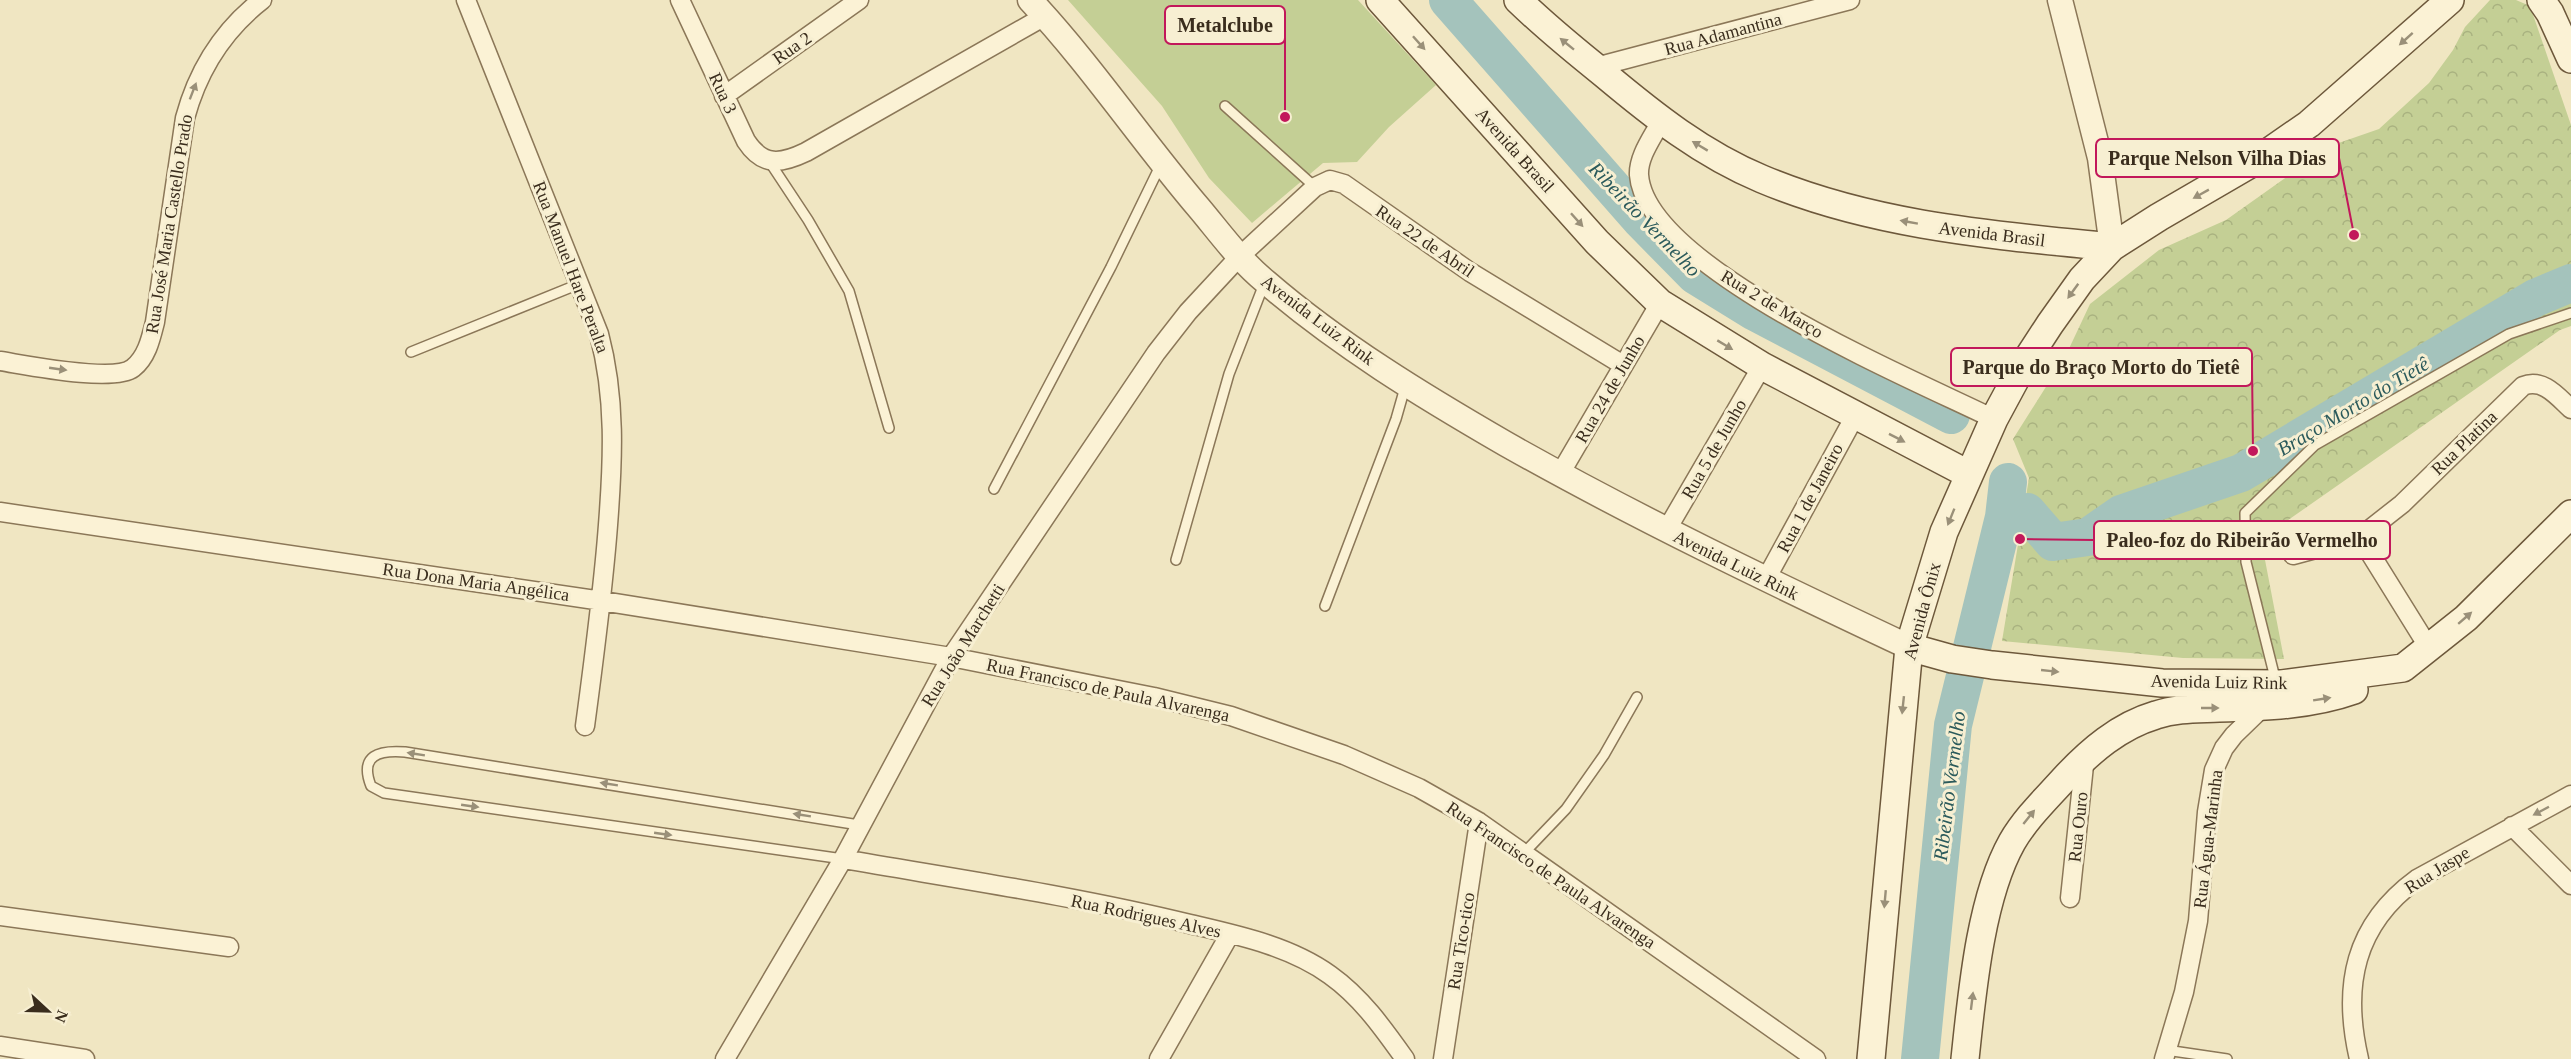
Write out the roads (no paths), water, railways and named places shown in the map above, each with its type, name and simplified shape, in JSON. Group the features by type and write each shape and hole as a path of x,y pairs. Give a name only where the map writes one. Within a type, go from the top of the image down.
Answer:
{"main road":[{"name":"Avenida Brasil","path":"1380,0 1597,242 1660,303 1762,366 1968,474"},
{"name":"Avenida Brasil","path":"1518,0 1548,29 1661,121 1741,169 1818,200 1891,219 1955,231 2112,247"},
{"path":"2112,247 2258,160 2309,124 2450,0"},
{"path":"2541,0 2550,13 2571,59"},
{"name":"Avenida Ônix","path":"1870,1059 1910,647 1944,532 1994,419 2022,367 2082,279 2112,247"},
{"path":"1965,1059 1978,952 1999,871 2011,843 2026,820 2085,756 2118,731 2156,715 2270,695 2330,698 2360,688 2403,668 2466,618 2571,514"},
{"name":"Avenida Luiz Rink","path":"1910,647 1952,659 1992,665 2270,695"}],"street":[{"name":"Rua José Maria Castello Prado","path":"0,362 95,374 118,374 133,369 140,362 149,346 155,322 185,118 191,94 202,69 223,36 261,0"},
{"name":"Rua Manuel Hare Peralta","path":"466,0 599,334 608,367 614,452 602,601 585,726"},
{"name":"Rua 3","path":"680,0 724,96 752,150 768,159"},
{"name":"Rua 2","path":"724,96 859,0"},
{"name":"Rua Adamantina","path":"1596,67 1850,0"},
{"path":"2060,0 2100,158 2112,247"},
{"path":"768,159 787,161 1038,8"},
{"name":"Avenida Luiz Rink","path":"1038,8 1161,164 1239,257 1265,282 1315,321 1406,384 1560,474 1666,531 1910,647"},
{"name":"Rua 2 de Março","path":"1661,121 1644,154 1639,173 1643,195 1666,229 1737,286 1789,318 1994,419"},
{"name":"Rua 22 de Abril","path":"1315,187 1330,180 1344,184 1470,272 1623,365"},
{"path":"1239,257 1315,187"},
{"name":"Rua João Marchetti","path":"725,1059 843,859 859,825 951,657 1156,353 1188,312 1239,257"},
{"name":"Rua 24 de Junho","path":"1560,474 1660,303"},
{"name":"Rua 5 de Junho","path":"1666,531 1762,366"},
{"name":"Rua Platina","path":"2293,555 2360,537 2402,504 2523,386 2534,383 2542,386 2571,410"},
{"name":"Rua 1 de Janeiro","path":"1766,579 1855,416"},
{"name":"Rua Dona Maria Angélica","path":"0,512 602,601 951,657"},
{"path":"2360,537 2429,648"},
{"name":"Rua Francisco de Paula Alvarenga","path":"951,657 1231,716 1344,755 1419,788 1479,822 1816,1059"},
{"name":"Rua Água-Marinha","path":"2165,1055 2184,992 2193,948 2214,770 2224,748 2270,695"},
{"name":"Rua Ouro","path":"2070,898 2085,756"},
{"name":"Rua Jaspe","path":"2359,1059 2350,1009 2361,948 2372,927 2401,891 2417,879 2571,795"},
{"name":"Rua Tico-tico","path":"1443,1059 1479,822"},
{"path":"2512,826 2571,885"},
{"name":"Rua Rodrigues Alves","path":"843,859 1143,912 1230,934 1289,954 1329,974 1358,998 1385,1030 1405,1059"},
{"path":"0,916 229,947"},
{"path":"1159,1059 1230,934"},
{"path":"0,1046 85,1059"}],"lane":[{"path":"1225,106 1315,187"},
{"path":"768,159 808,220 849,291 889,428"},
{"path":"994,489 1111,267 1161,164"},
{"path":"1176,560 1229,374 1265,282"},
{"path":"411,352 579,284"},
{"path":"2270,695 2246,562 2245,513 2315,445 2509,334 2571,313"},
{"path":"1325,606 1396,419 1406,384"},
{"path":"1524,853 1566,809 1604,755 1637,697"},
{"path":"843,859 384,793 371,786 368,763 371,757 378,753 405,753 859,825"},
{"path":"2165,1055 2227,1059"}],"waterway":[{"name":"Ribeirão Vermelho","path":"1448,0 1641,220 1695,275 1755,312 1951,415"},
{"name":"Braço Morto do Tietê","path":"2004,517 2027,512 2053,542 2088,537 2121,514 2241,473 2535,298 2571,283"},
{"name":"Ribeirão Vermelho","path":"1920,1059 1953,725 2004,517 2008,482"}],"place":[{"name":"Metalclube","path":"1285,117"},
{"name":"Parque Nelson Vilha Dias","path":"2354,235"},
{"name":"Parque do Braço Morto do Tietê","path":"2253,451"},
{"name":"Paleo-foz do Ribeirão Vermelho","path":"2020,539"}]}
